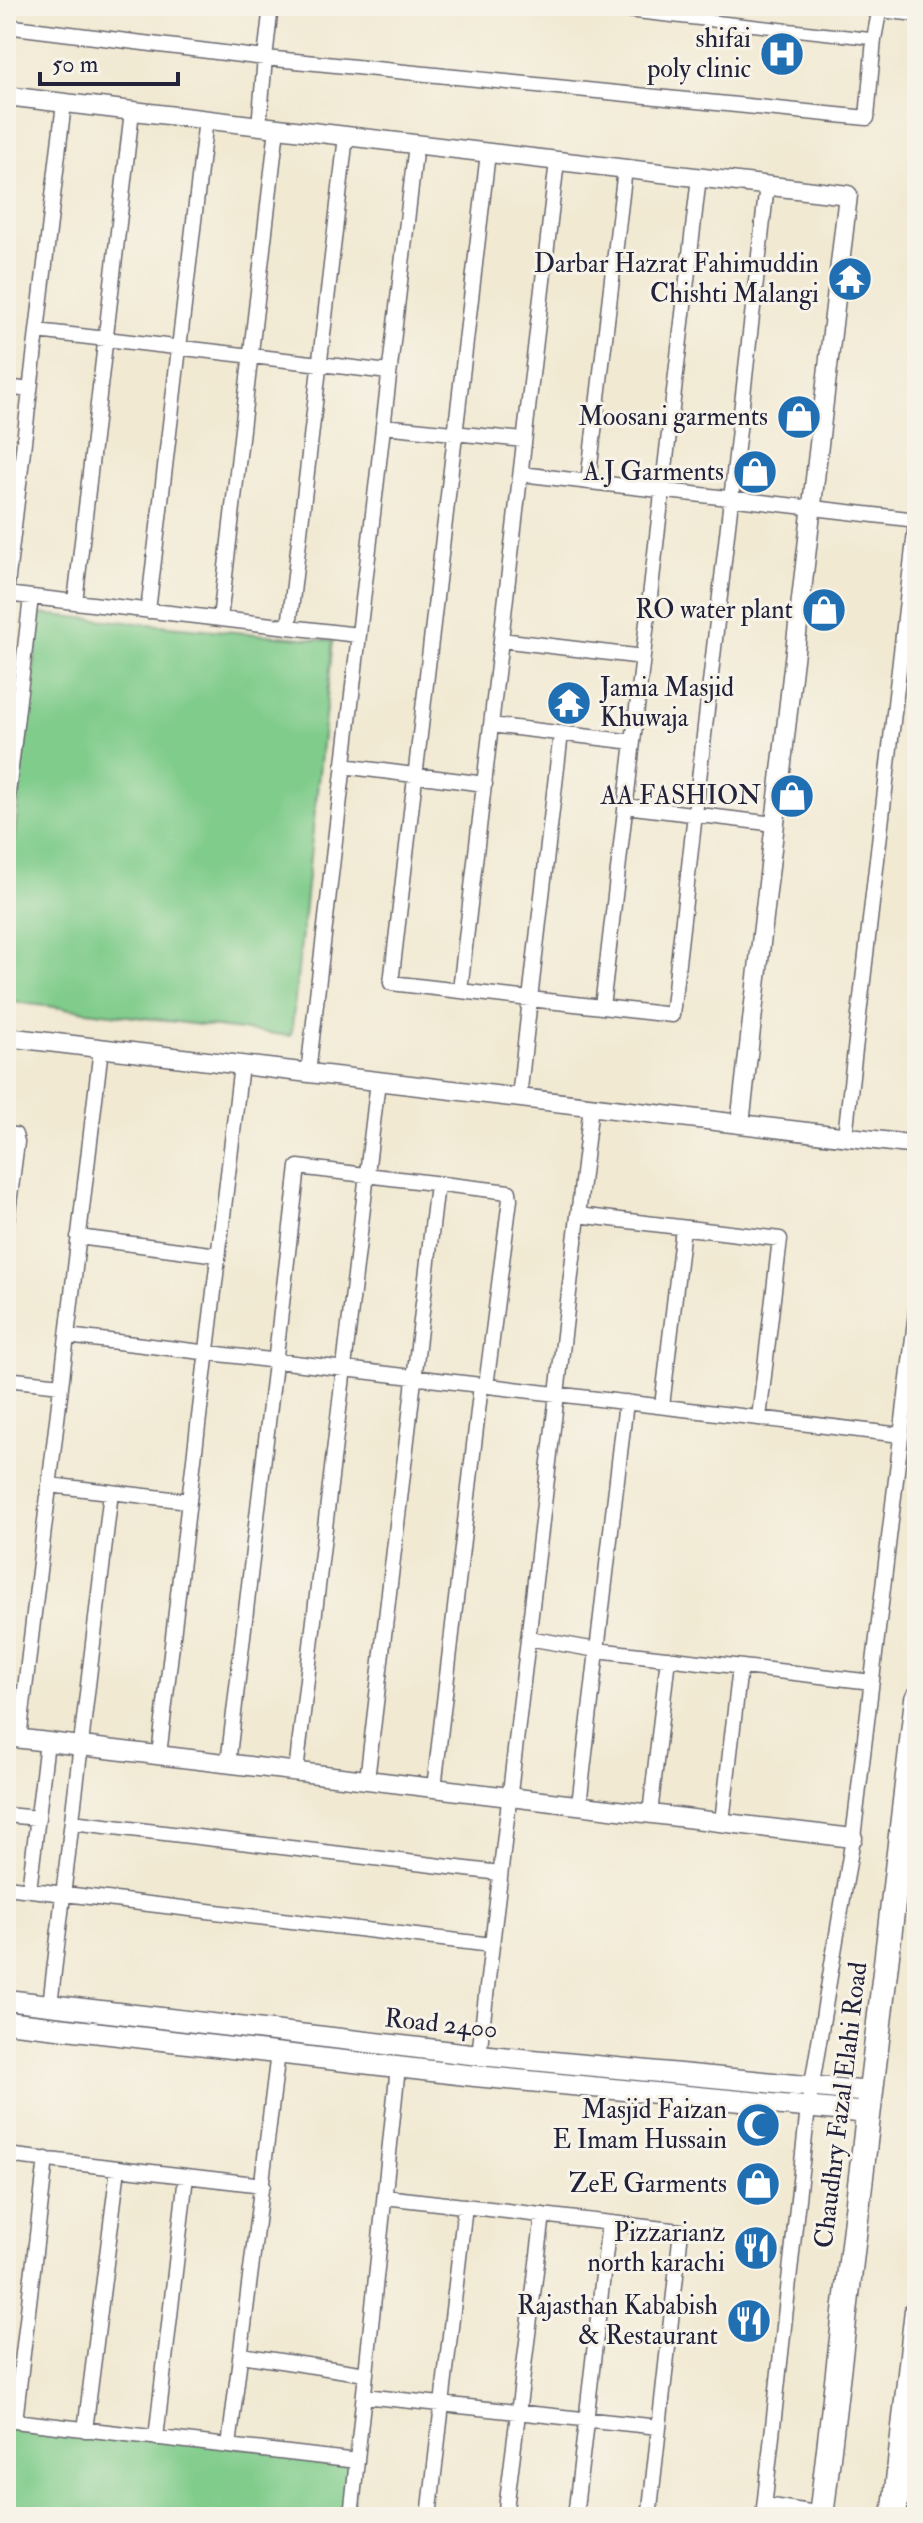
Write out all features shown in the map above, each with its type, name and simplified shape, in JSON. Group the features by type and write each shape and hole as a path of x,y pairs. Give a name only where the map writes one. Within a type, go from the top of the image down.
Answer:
{"main road":[{"path":"872,6 917,11"},
{"name":"Chaudhry Fazal Elahi Road","path":"821,2516 917,1699"},
{"name":"Road 2400","path":"6,2000 479,2055 811,2098"},
{"name":"Road 2400","path":"6,2022 398,2067 869,2102"},
{"path":"894,2517 917,2310"}],"street":[{"path":"220,619 250,356 268,127 265,58 271,6"},
{"path":"578,6 874,39"},
{"path":"6,26 265,58 867,118 880,7"},
{"path":"6,96 848,195 740,1124"},
{"path":"64,103 6,594 358,635"},
{"path":"75,602 132,111"},
{"path":"148,611 206,119"},
{"path":"289,627 346,136"},
{"path":"308,1073 416,144"},
{"path":"488,153 391,983 530,999 672,1015 767,185"},
{"path":"460,990 557,161"},
{"path":"588,482 625,169"},
{"path":"602,1007 699,177"},
{"path":"37,331 389,372"},
{"path":"6,387 30,390"},
{"path":"383,426 524,440"},
{"path":"521,474 917,520"},
{"path":"845,1136 917,514"},
{"path":"6,810 10,734 31,597"},
{"path":"501,640 643,657"},
{"path":"491,725 633,742"},
{"path":"519,1098 561,733"},
{"path":"343,766 485,784"},
{"path":"625,806 775,824"},
{"path":"6,1037 917,1145"},
{"path":"101,1048 49,1485 12,1738 853,1838"},
{"path":"159,1755 241,1065"},
{"path":"296,1772 378,1081"},
{"path":"479,2055 591,1106"},
{"path":"6,1134 15,1135 17,1142 6,1227"},
{"path":"228,1764 298,1167 367,1175 509,1192 510,1199 434,1788"},
{"path":"367,1780 437,1184"},
{"path":"578,1215 780,1239 759,1418"},
{"path":"662,1406 683,1228"},
{"path":"78,1237 218,1255"},
{"path":"821,2516 764,2511 811,2098 853,1838 917,1304"},
{"path":"67,1336 901,1435"},
{"path":"6,1379 61,1385"},
{"path":"579,1805 626,1402"},
{"path":"49,1485 189,1501"},
{"path":"50,2005 111,1492"},
{"path":"528,1638 597,1650 872,1682"},
{"path":"650,1814 668,1658"},
{"path":"722,1822 740,1667"},
{"path":"29,1890 47,1742"},
{"path":"6,1815 38,1818"},
{"path":"72,1822 500,1873"},
{"path":"6,1887 492,1945"},
{"path":"229,2446 278,2053"},
{"path":"351,2517 398,2067"},
{"path":"6,2155 263,2185"},
{"path":"46,2159 11,2421 357,2461"},
{"path":"85,2430 118,2168"},
{"path":"156,2438 186,2176"},
{"path":"385,2197 681,2231 649,2517"},
{"path":"429,2517 465,2206"},
{"path":"505,2517 543,2215"},
{"path":"575,2517 609,2223"},
{"path":"241,2355 366,2374"},
{"path":"364,2396 659,2427"}],"green space":[{"path":"40,614 333,641 291,1036 6,1001 6,911"},
{"path":"6,2420 357,2461 351,2517 6,2517"}],"place":[{"name":"shifai poly clinic","path":"782,54"},
{"name":"Darbar Hazrat Fahimuddin Chishti Malangi","path":"850,279"},
{"name":"Moosani garments","path":"799,417"},
{"name":"A.J Garments","path":"755,472"},
{"name":"RO water plant","path":"824,610"},
{"name":"Jamia Masjid Khuwaja","path":"569,703"},
{"name":"AA FASHION","path":"792,796"},
{"name":"Masjid Faizan E Imam Hussain","path":"758,2125"},
{"name":"ZeE Garments","path":"758,2184"},
{"name":"Pizzarianz north karachi","path":"756,2248"},
{"name":"Rajasthan Kababish & Restaurant","path":"749,2321"}]}
